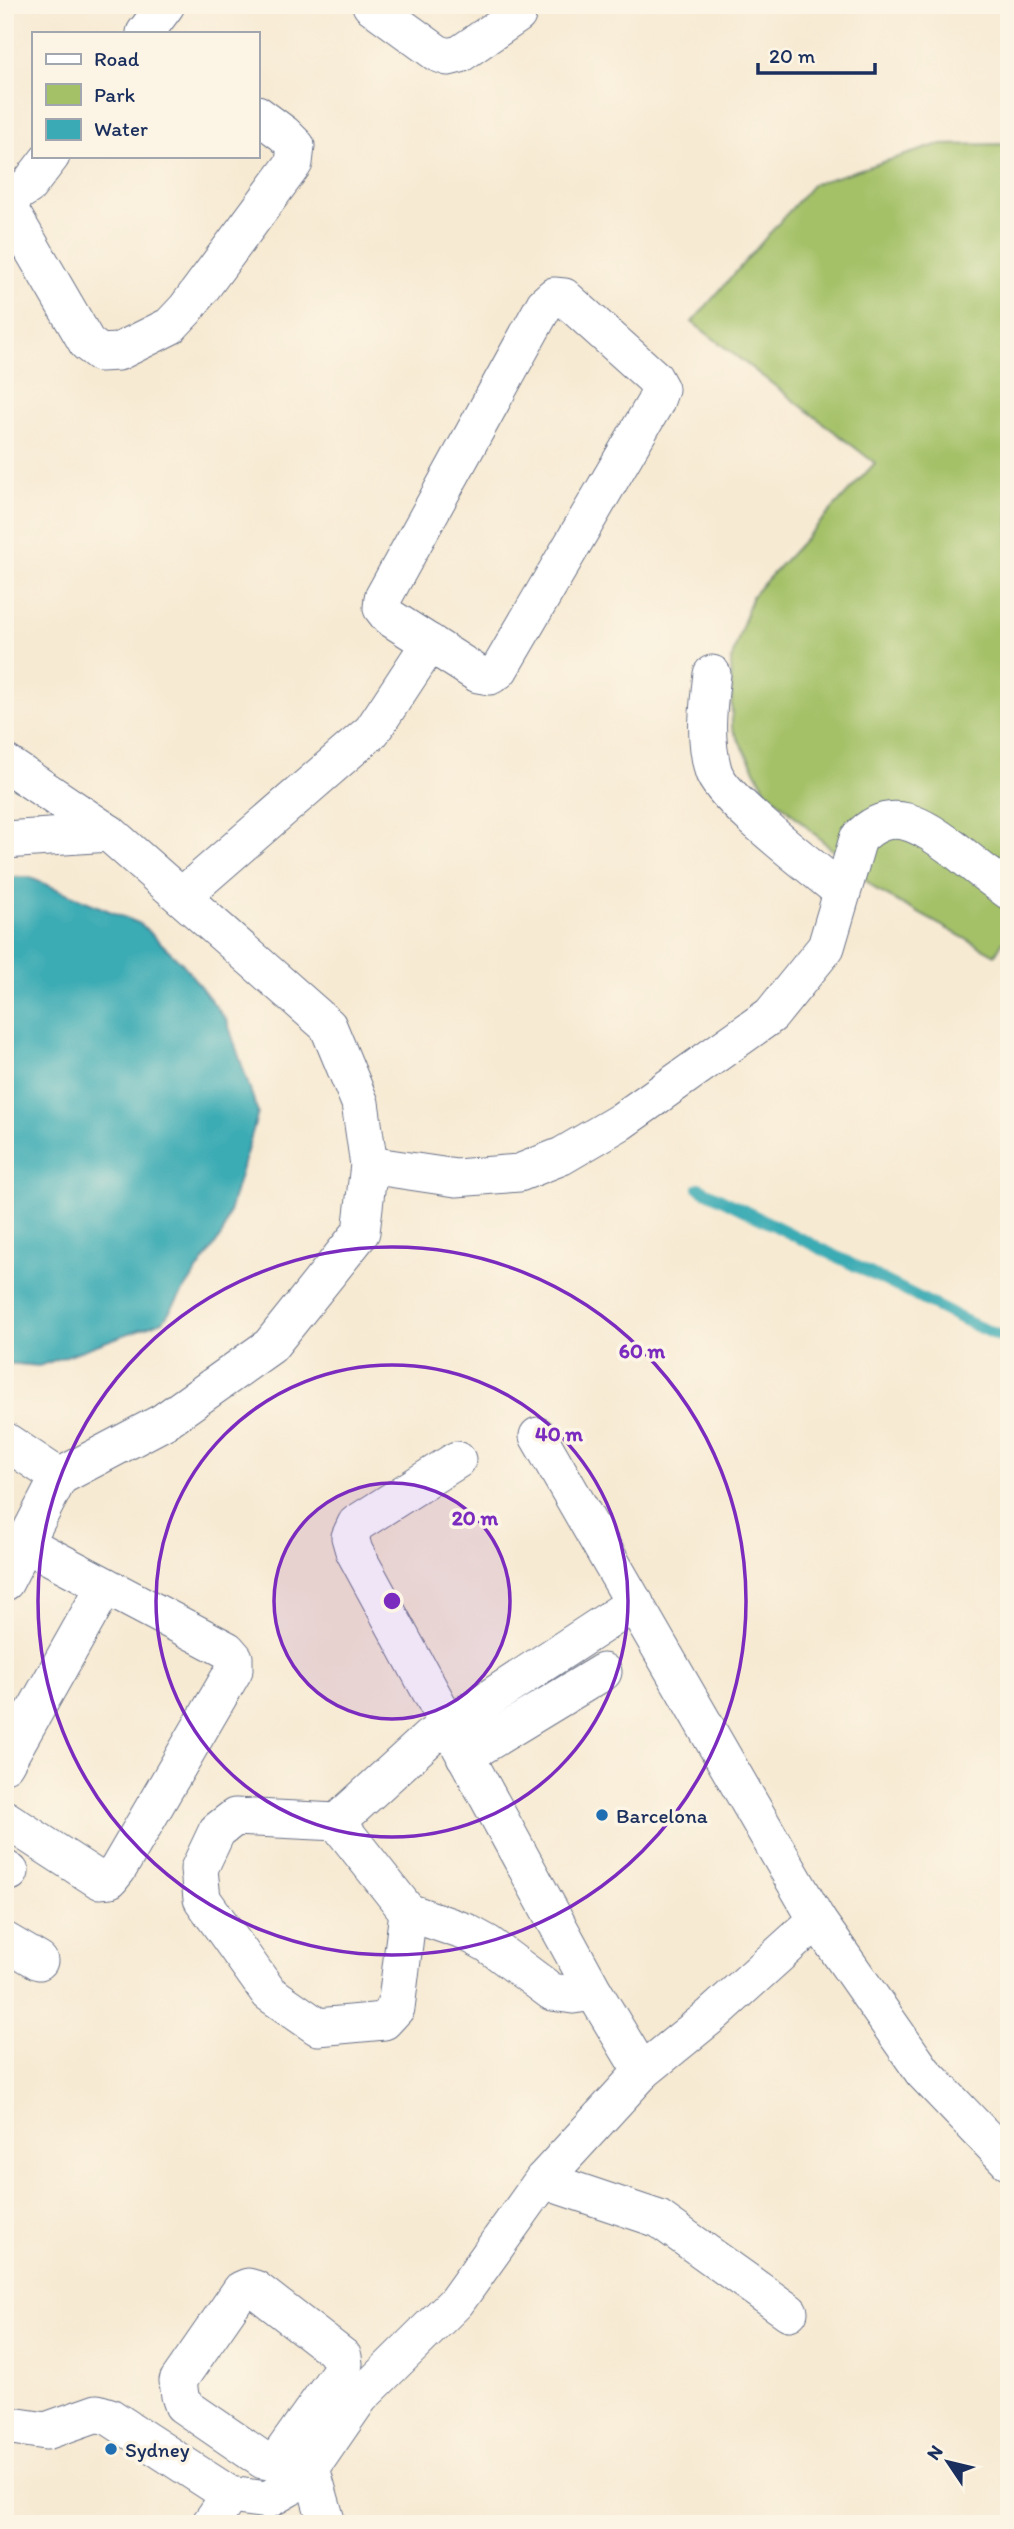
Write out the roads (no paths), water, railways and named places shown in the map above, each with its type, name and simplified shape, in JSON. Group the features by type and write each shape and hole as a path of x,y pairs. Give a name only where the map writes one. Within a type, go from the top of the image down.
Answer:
{"street":[{"path":"371,5 437,53 448,57 460,54 517,15 517,5"},
{"path":"49,158 28,186 5,202 87,343 100,353 118,352 170,326 186,309 294,163 296,146 259,115"},
{"path":"554,296 564,297 654,378 660,389 655,403 499,670 490,676 478,674 430,643 389,617 382,607 383,598 545,304 554,296"},
{"path":"182,896 372,731 430,643"},
{"path":"712,674 705,729 713,774 742,808 841,891"},
{"path":"5,763 109,833 328,1026 360,1103 369,1166 361,1232 270,1346 163,1422 59,1477 6,1578"},
{"path":"369,1166 456,1178 519,1173 562,1156 620,1122 771,1015 826,947 858,839 870,826 891,820 911,822 929,830 1009,891"},
{"path":"5,840 109,833"},
{"path":"538,1436 817,1920 923,2072 1009,2162"},
{"path":"5,1441 59,1477"},
{"path":"457,1460 356,1524 350,1537 354,1551 593,1992 642,2072"},
{"path":"5,1819 99,1880 110,1879 234,1670 234,1658 227,1650 24,1543"},
{"path":"5,1764 105,1586"},
{"path":"408,1912 396,2008 384,2021 318,2027 269,1993 202,1899 199,1869 216,1831 235,1817 337,1822 429,1738 635,1603"},
{"path":"466,1756 603,1672"},
{"path":"337,1822 408,1912 466,1932 488,1944 552,1992 572,1995 593,1992"},
{"path":"5,2425 46,2431 81,2417 97,2413 104,2415 220,2510 267,2500 288,2488 294,2465 347,2389 456,2302 543,2180 642,2072 712,2015 817,1920"},
{"path":"5,1941 39,1961"},
{"path":"543,2180 659,2219 789,2312"},
{"path":"294,2465 263,2460 242,2448 183,2405 180,2396 178,2381 241,2290 248,2287 255,2289 343,2357 347,2389"},
{"path":"294,2465 327,2524"}],"water":[{"path":"5,877 28,877 141,924 182,963 227,1021 258,1113 223,1233 163,1321 39,1366 5,1363"}],"waterway":[{"path":"699,1188 1009,1340"}],"place":[{"name":"Barcelona","path":"602,1815"},
{"name":"Sydney","path":"111,2449"}]}
